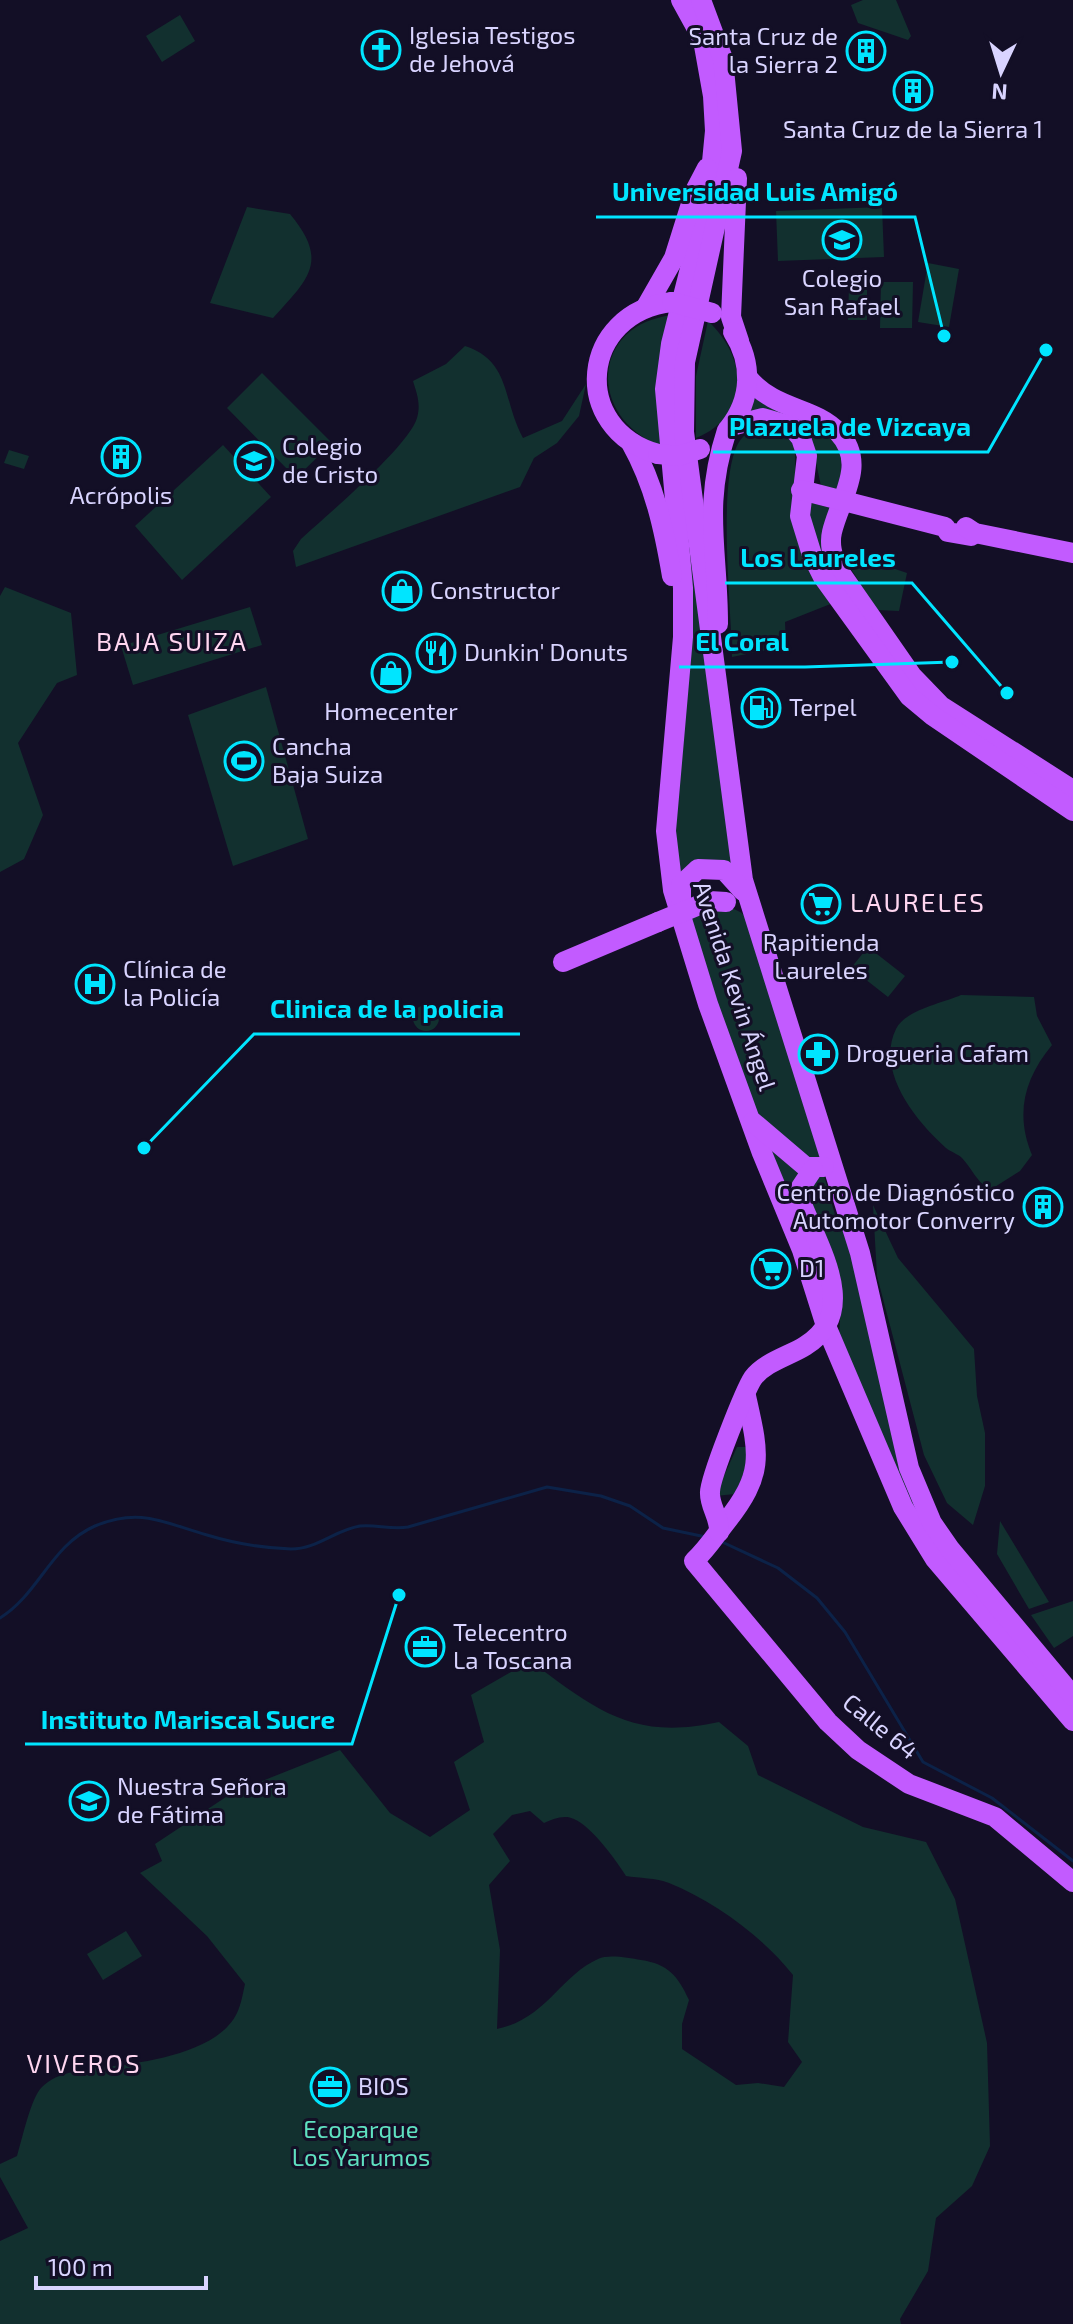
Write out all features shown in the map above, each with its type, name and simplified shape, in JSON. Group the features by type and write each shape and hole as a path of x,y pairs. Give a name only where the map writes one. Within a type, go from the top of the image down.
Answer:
{"main road":[{"name":"Avenida Kevin Ángel","path":"681,0 703,40 715,131 722,154 709,193 671,344 665,389 682,557 683,637 666,831 673,890 750,1119 802,1250 826,1326 914,1528 935,1559 1073,1721"},
{"name":"Avenida Kevin Ángel","path":"701,0 723,59 722,154 717,233 692,323 682,391 691,497 746,894 823,1167 860,1253 896,1415 918,1493 950,1549 1073,1696"},
{"path":"714,659 718,621 710,510 717,460 729,428 743,405 748,378 731,317 738,188 722,154 695,191 674,258 646,307 614,330 597,364 601,406 616,431 631,443 658,454 679,456 700,449 729,428 763,418 791,426 801,438 807,456 801,490 803,534 823,577 909,696 933,716 1073,811"},
{"path":"646,307 672,302 712,313 739,341"},
{"path":"748,378 763,395 822,420 838,432 852,458 852,476 832,532 832,551 837,568 912,676 941,706 1073,790"},
{"path":"631,443 653,491 664,526 683,637"},
{"path":"801,490 844,504 945,527 948,532 971,536 975,533 1073,553"},
{"path":"685,932 681,885 698,869 724,870 746,894"},
{"path":"563,962 709,901 726,902 744,911 753,922"},
{"path":"710,1544 718,1517 711,1502 710,1485 757,1373 805,1345 826,1326 834,1310 834,1290 800,1199 801,1187 823,1167 785,1152 750,1119"},
{"path":"710,1544 748,1491 757,1468 758,1447 746,1396"},
{"path":"727,1444 744,1439 758,1447"},
{"path":"711,1502 727,1501 748,1491"},
{"name":"Calle 64","path":"710,1544 828,1722 858,1750 909,1784 995,1817 1073,1882"}],"green space":[{"path":"863,0 896,0 911,36 908,40 858,23 851,5"},
{"path":"180,15 195,41 162,62 146,36"},
{"path":"247,207 290,214 309,245 310,269 296,292 273,318 210,303"},
{"path":"882,207 884,257 778,261 776,211"},
{"path":"928,263 959,269 949,327 918,322"},
{"path":"881,282 913,282 912,328 880,328"},
{"path":"849,286 867,286 867,320 848,320"},
{"path":"673,315 661,446 637,433 620,415 610,395 608,373 613,353 626,335 646,322"},
{"path":"708,321 730,351 738,384 735,400 727,415 714,428 696,438 696,376"},
{"path":"465,346 491,361 498,371 523,438 562,421 586,384 579,416 557,443 534,458 520,487 296,567 293,551 301,539 365,480 411,430 419,408 413,381 446,364"},
{"path":"262,373 332,443 296,478 227,408"},
{"path":"754,394 814,424 841,447 842,489 831,492 821,486 812,444 748,415"},
{"path":"771,428 787,436 795,447 796,536 805,561 833,603 785,622 786,646 732,657 727,542 729,479 734,454 742,438 752,431"},
{"path":"223,445 271,497 182,580 135,526"},
{"path":"9,450 29,456 24,469 4,463"},
{"path":"678,472 739,878 725,864 676,881"},
{"path":"808,502 834,509 830,567 811,536"},
{"path":"848,553 907,573 899,611 877,610 846,561"},
{"path":"5,587 71,613 77,675 57,683 18,743 43,815 24,859 0,872 0,596"},
{"path":"250,607 262,645 133,685 121,646"},
{"name":"Cancha Baja Suiza","path":"266,687 308,839 233,866 188,715"},
{"path":"726,905 742,913 751,926 827,1160 814,1164 753,1117 687,914"},
{"path":"868,947 905,976 888,997 851,968"},
{"path":"961,995 1034,997 1037,1016 1052,1045 1035,1071 1025,1097 1024,1125 1032,1155 1020,1171 990,1190 912,1110 895,1079 891,1062 891,1045 901,1022 916,1012"},
{"path":"426,1005 435,1009 439,1018 435,1027 426,1031 417,1027 413,1018 417,1009"},
{"path":"764,1138 803,1171 793,1203"},
{"path":"823,1172 837,1222 850,1239 928,1528 905,1494 839,1334 841,1305 806,1191"},
{"path":"873,1205 898,1258 974,1349 977,1396 985,1433 985,1486 973,1525 947,1503 924,1455 877,1276"},
{"path":"737,1447 746,1447 750,1458 735,1494 715,1496"},
{"path":"1000,1521 1049,1602 1029,1609 997,1554"},
{"path":"1073,1601 1073,1636 1054,1648 1031,1615"},
{"name":"Ecoparque Los Yarumos","path":"530,1661 596,1707 617,1717 662,1727 719,1722 748,1746 758,1775 863,1827 926,1842 955,1899 987,2043 990,2146 972,2186 936,2218 928,2271 900,2319 901,2324 0,2324 0,2241 28,2228 0,2177 0,2164 17,2156 38,2092 63,2074 158,2059 197,2047 227,2027 240,2006 245,1984 207,1936 140,1873 162,1861 155,1844 232,1793 340,1750 390,1813 430,1837 470,1810 454,1762 484,1742 471,1695","holes":["530,1811 544,1823 563,1817 581,1823 596,1836 626,1876 664,1881 703,1900 737,1922 781,1961 793,1975 788,2042 802,2062 784,2087 758,2083 736,2085 682,2049 682,2024 689,2000 671,1972 650,1962 619,1957 598,1959 585,1966 528,2016 497,2029 500,1950 489,1885 510,1861 493,1834 512,1815"]},
{"path":"126,1931 142,1956 103,1980 87,1954"}],"waterway":[{"path":"0,1618 25,1596 56,1557 80,1534 111,1520 126,1518 152,1519 227,1540 291,1549 309,1546 351,1528 408,1527 547,1487 601,1496 630,1506 663,1528 706,1537"},
{"path":"720,1541 778,1568 817,1598 845,1632 923,1762 992,1798 1073,1861"}],"place":[{"name":"Iglesia Testigos de Jehová","path":"381,50"},
{"name":"Santa Cruz de la Sierra 2","path":"866,51"},
{"name":"Santa Cruz de la Sierra 1","path":"913,91"},
{"name":"Colegio San Rafael","path":"842,240"},
{"name":"Universidad Luis Amigó","path":"944,336"},
{"name":"Plazuela de Vizcaya","path":"1046,350"},
{"name":"Acrópolis","path":"121,457"},
{"name":"Colegio de Cristo","path":"254,461"},
{"name":"Constructor","path":"402,591"},
{"name":"Dunkin' Donuts","path":"436,653"},
{"name":"El Coral","path":"952,662"},
{"name":"Homecenter","path":"391,673"},
{"name":"Los Laureles","path":"1007,693"},
{"name":"Terpel","path":"761,708"},
{"name":"Cancha Baja Suiza","path":"244,761"},
{"name":"Rapitienda Laureles","path":"821,904"},
{"name":"Clínica de la Policía","path":"95,984"},
{"name":"Drogueria Cafam","path":"818,1054"},
{"name":"Clinica de la policia","path":"144,1148"},
{"name":"Centro de Diagnóstico Automotor Converry","path":"1043,1207"},
{"name":"D1","path":"771,1269"},
{"name":"Instituto Mariscal Sucre","path":"399,1595"},
{"name":"Telecentro La Toscana","path":"425,1647"},
{"name":"Nuestra Señora de Fátima","path":"89,1801"},
{"name":"BIOS","path":"330,2087"}],"district":[{"name":"BAJA SUIZA","path":"172,642"},
{"name":"LAURELES","path":"918,903"},
{"name":"VIVEROS","path":"84,2064"}]}
